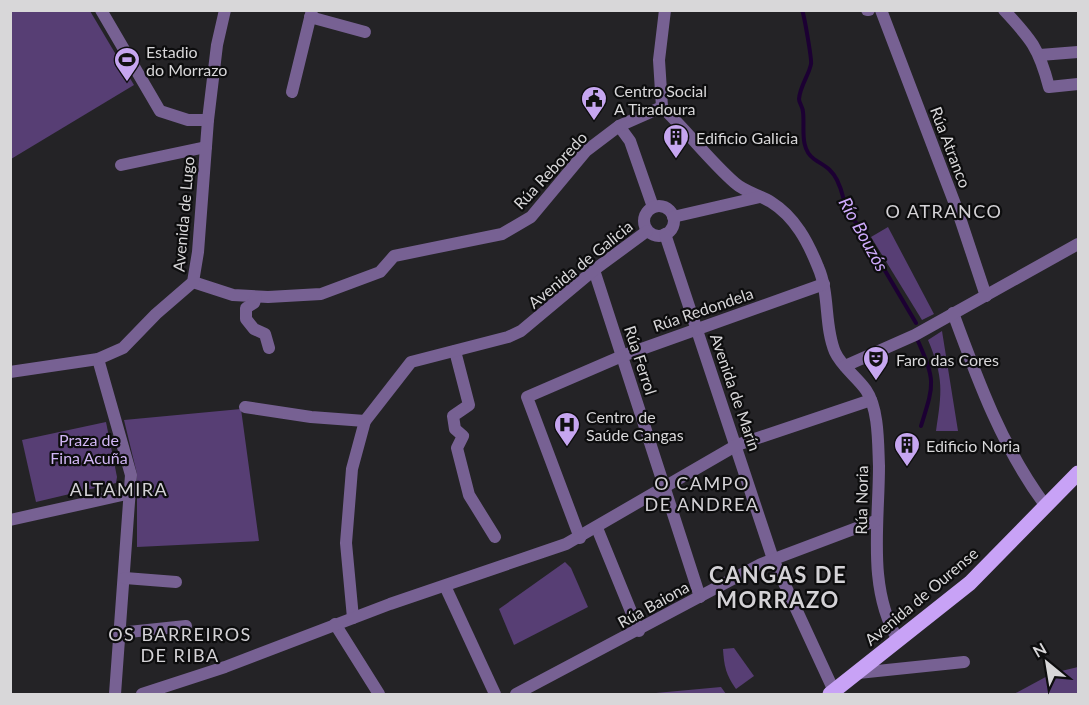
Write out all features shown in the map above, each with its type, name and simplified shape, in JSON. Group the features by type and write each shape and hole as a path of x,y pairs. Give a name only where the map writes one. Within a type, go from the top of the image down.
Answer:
{"main road":[{"name":"Avenida de Ourense","path":"832,693 970,583 1078,473"}],"street":[{"path":"101,10 160,111 188,120 208,120"},
{"name":"Avenida de Lugo","path":"10,372 98,358 123,348 156,314 193,282 198,252 208,120 217,45 225,10"},
{"path":"665,10 658,60 663,107 736,185 760,197"},
{"name":"Rúa Atranco","path":"881,10 958,212 986,296"},
{"path":"1004,10 1030,38 1040,55 1049,87 1078,84"},
{"path":"292,92 311,14 365,32"},
{"path":"1040,55 1078,52"},
{"name":"Rúa Reboredo","path":"193,282 233,295 256,297 321,294 380,272 394,256 502,234 531,217 586,151 619,126 663,107"},
{"path":"619,126 630,141 653,207"},
{"path":"121,165 206,147"},
{"path":"673,217 760,197"},
{"name":"Rúa Noria","path":"760,197 779,207 799,228 824,284 832,345 837,356 871,400 879,467 875,521 882,602 886,620 898,640"},
{"path":"653,207 665,208 673,217 673,225 665,234 657,236 647,231 644,220 653,207"},
{"name":"Avenida de Galicia","path":"365,421 411,362 508,337 533,322 594,270 647,231"},
{"name":"Avenida de Marín","path":"665,234 773,559 832,693"},
{"path":"846,366 915,335 1078,244"},
{"name":"Rúa Ferrol","path":"594,270 700,597"},
{"name":"Rúa Redondela","path":"580,538 527,397 622,356 824,284"},
{"path":"256,297 254,303 246,308 246,319 254,329 265,334 269,348"},
{"path":"953,314 993,417 1025,478 1046,506"},
{"path":"455,351 469,405 453,416 455,429 463,436 457,448 469,495 495,537"},
{"path":"98,358 131,475 115,694"},
{"path":"142,694 335,624 538,555 580,538 663,486 737,445 871,400"},
{"path":"245,407 311,417 365,421 352,470 346,543 353,618"},
{"path":"10,520 131,492"},
{"name":"Rúa Baiona","path":"516,694 773,559 875,521"},
{"path":"597,528 639,631"},
{"path":"125,578 176,582"},
{"path":"445,586 495,694"},
{"path":"335,624 379,694"},
{"path":"119,633 186,626"},
{"path":"858,673 964,662"}],"green space":[{"path":"10,11 90,11 134,85 11,159"},
{"path":"888,227 934,314 922,320 871,237"},
{"path":"942,331 958,431 936,431 940,406 940,385 937,365 928,340"},
{"path":"241,409 259,541 137,547 137,474 124,420"},
{"name":"Praza de Fina Acuña","path":"106,422 117,477 116,483 36,502 22,440"},
{"path":"565,562 571,568 588,607 514,645 499,609"},
{"path":"734,648 754,676 736,689 726,670 723,649"},
{"path":"1078,667 1078,694 1014,694 1053,673"},
{"path":"721,687 726,694 645,694"}],"waterway":[{"name":"Río Bouzós","path":"802,10 811,61 799,99 803,110 806,149 814,159 835,176 849,212 916,323"},
{"name":"Río Bouzós","path":"918,341 928,366 931,383 929,401 921,426"}],"place":[{"name":"Estadio do Morrazo","path":"127,83"},
{"name":"Centro Social A Tiradoura","path":"594,122"},
{"name":"Edificio Galicia","path":"676,160"},
{"name":"Faro das Cores","path":"876,382"},
{"name":"Centro de Saúde Cangas","path":"567,448"},
{"name":"Edificio Noria","path":"907,468"}],"district":[{"name":"O ATRANCO","path":"944,211"},
{"name":"ALTAMIRA","path":"119,489"},
{"name":"O CAMPO DE ANDREA","path":"702,493"},
{"name":"CANGAS DE MORRAZO","path":"778,586"},
{"name":"OS BARREIROS DE RIBA","path":"180,644"}]}
